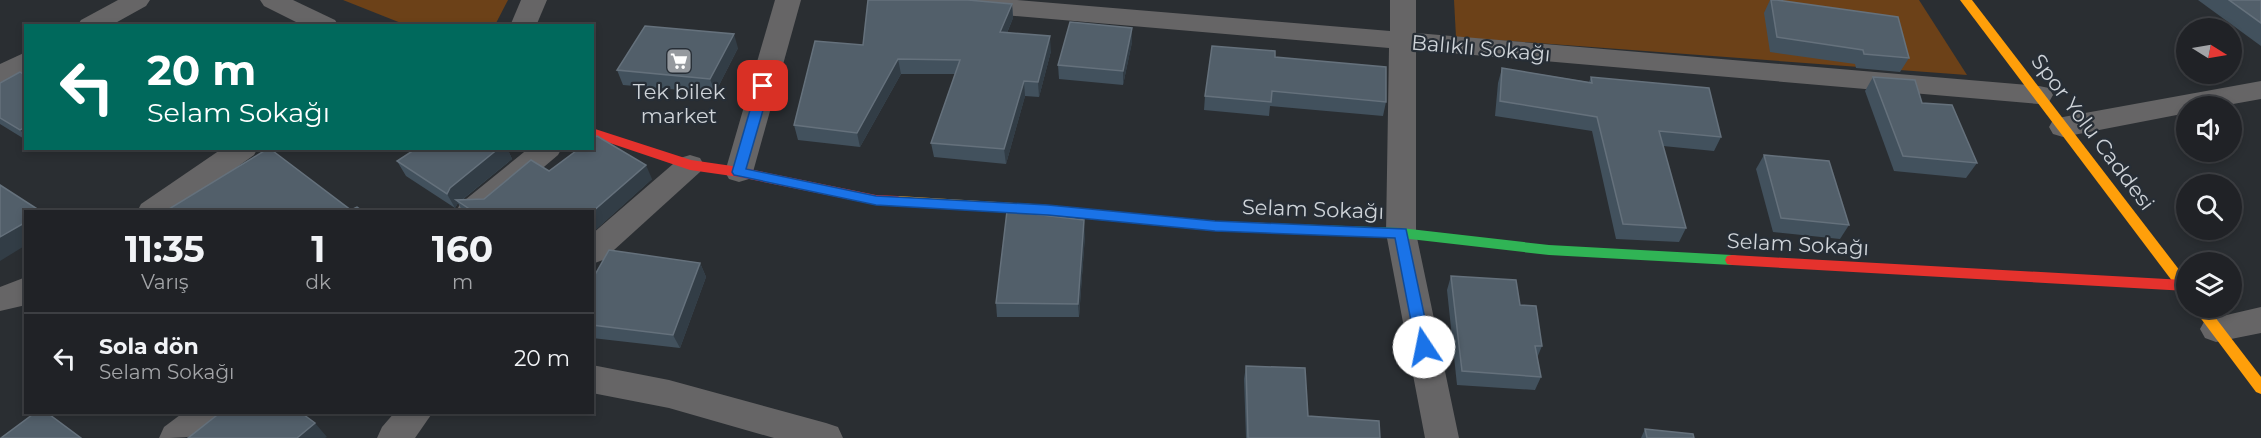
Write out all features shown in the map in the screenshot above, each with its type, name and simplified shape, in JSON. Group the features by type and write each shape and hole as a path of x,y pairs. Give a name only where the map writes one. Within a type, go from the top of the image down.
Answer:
{"street":[{"path":"94,24 136,0"},
{"path":"273,0 322,24"},
{"path":"524,24 534,0"},
{"path":"739,172 788,0"},
{"name":"Balıklı Sokağı","path":"923,0 2039,96"},
{"path":"1402,0 1401,233 1442,438"},
{"name":"Spor Yolu Caddesi","path":"1966,0 2176,276"},
{"path":"0,75 24,62"},
{"path":"2063,127 2261,90"},
{"name":"Selam Sokağı","path":"594,133 690,165 739,172 876,201 1048,210 1215,226 1401,233 1550,250 2176,287"},
{"path":"155,210 241,150"},
{"path":"473,210 546,150"},
{"path":"594,250 690,165"},
{"path":"0,299 15,296 24,290"},
{"path":"2208,318 2261,320"},
{"path":"2208,318 2261,388"},
{"path":"594,379 669,394 826,438"},
{"path":"176,438 207,414"},
{"path":"394,438 415,414"}],"shaded area":[{"path":"343,0 508,0 496,24 403,24"},
{"path":"1454,0 1919,0 1967,75 1456,37"}],"building":[{"path":"868,0 968,0 1012,4 1000,32 1050,36 1038,82 1024,81 1004,149 931,143 960,60 898,59 857,133 794,125 815,41 863,45"},
{"path":"1771,0 1898,17 1909,58 1864,54 1863,50 1777,37"},
{"path":"2229,0 2261,0 2261,23"},
{"path":"1070,22 1132,28 1123,71 1058,65"},
{"path":"645,26 734,34 710,79 617,70"},
{"path":"1212,46 1275,51 1275,57 1386,67 1386,102 1272,91 1271,102 1205,96"},
{"path":"1502,68 1592,83 1591,77 1709,88 1721,137 1659,131 1686,228 1623,224 1597,117 1500,101"},
{"path":"20,72 24,75 24,128 20,130 0,118 0,83"},
{"path":"1873,77 1915,80 1922,103 1952,105 1977,163 1903,156"},
{"path":"597,136 646,165 594,210 471,210 456,200 484,199 531,160 549,171 577,150 594,150 594,138"},
{"path":"266,150 272,150 351,210 167,210"},
{"path":"414,150 497,150 450,188 447,194 397,161"},
{"path":"1764,155 1829,161 1849,225 1781,218"},
{"path":"0,185 39,210 24,210 24,223 0,237"},
{"path":"1007,211 1084,220 1078,304 996,303"},
{"path":"609,250 700,263 673,335 594,325 594,276"},
{"path":"1451,276 1516,280 1520,305 1536,306 1542,346 1535,346 1541,377 1462,371"},
{"path":"1246,366 1305,368 1308,416 1379,421 1380,438 1248,438"},
{"path":"33,414 49,414 81,438 1,438"},
{"path":"218,414 303,414 315,423 297,438 188,438"},
{"path":"1645,429 1693,434 1694,438 1647,438"}],"traffic: fast":[{"path":"1266,228 1401,233 1549,250 1732,260"}],"traffic: slow":[{"path":"1966,0 2176,276"},
{"path":"898,201 1048,210 1215,226 1266,228"},
{"path":"2208,318 2261,388"}],"traffic: jam":[{"path":"594,133 690,165 739,172 876,200 898,201"},
{"path":"1732,260 2176,286"}],"place":[{"name":"Tek bilek market","path":"679,61"}],"route":[{"path":"763,86 739,172 876,201 1048,210 1215,226 1401,233 1424,347"}]}
